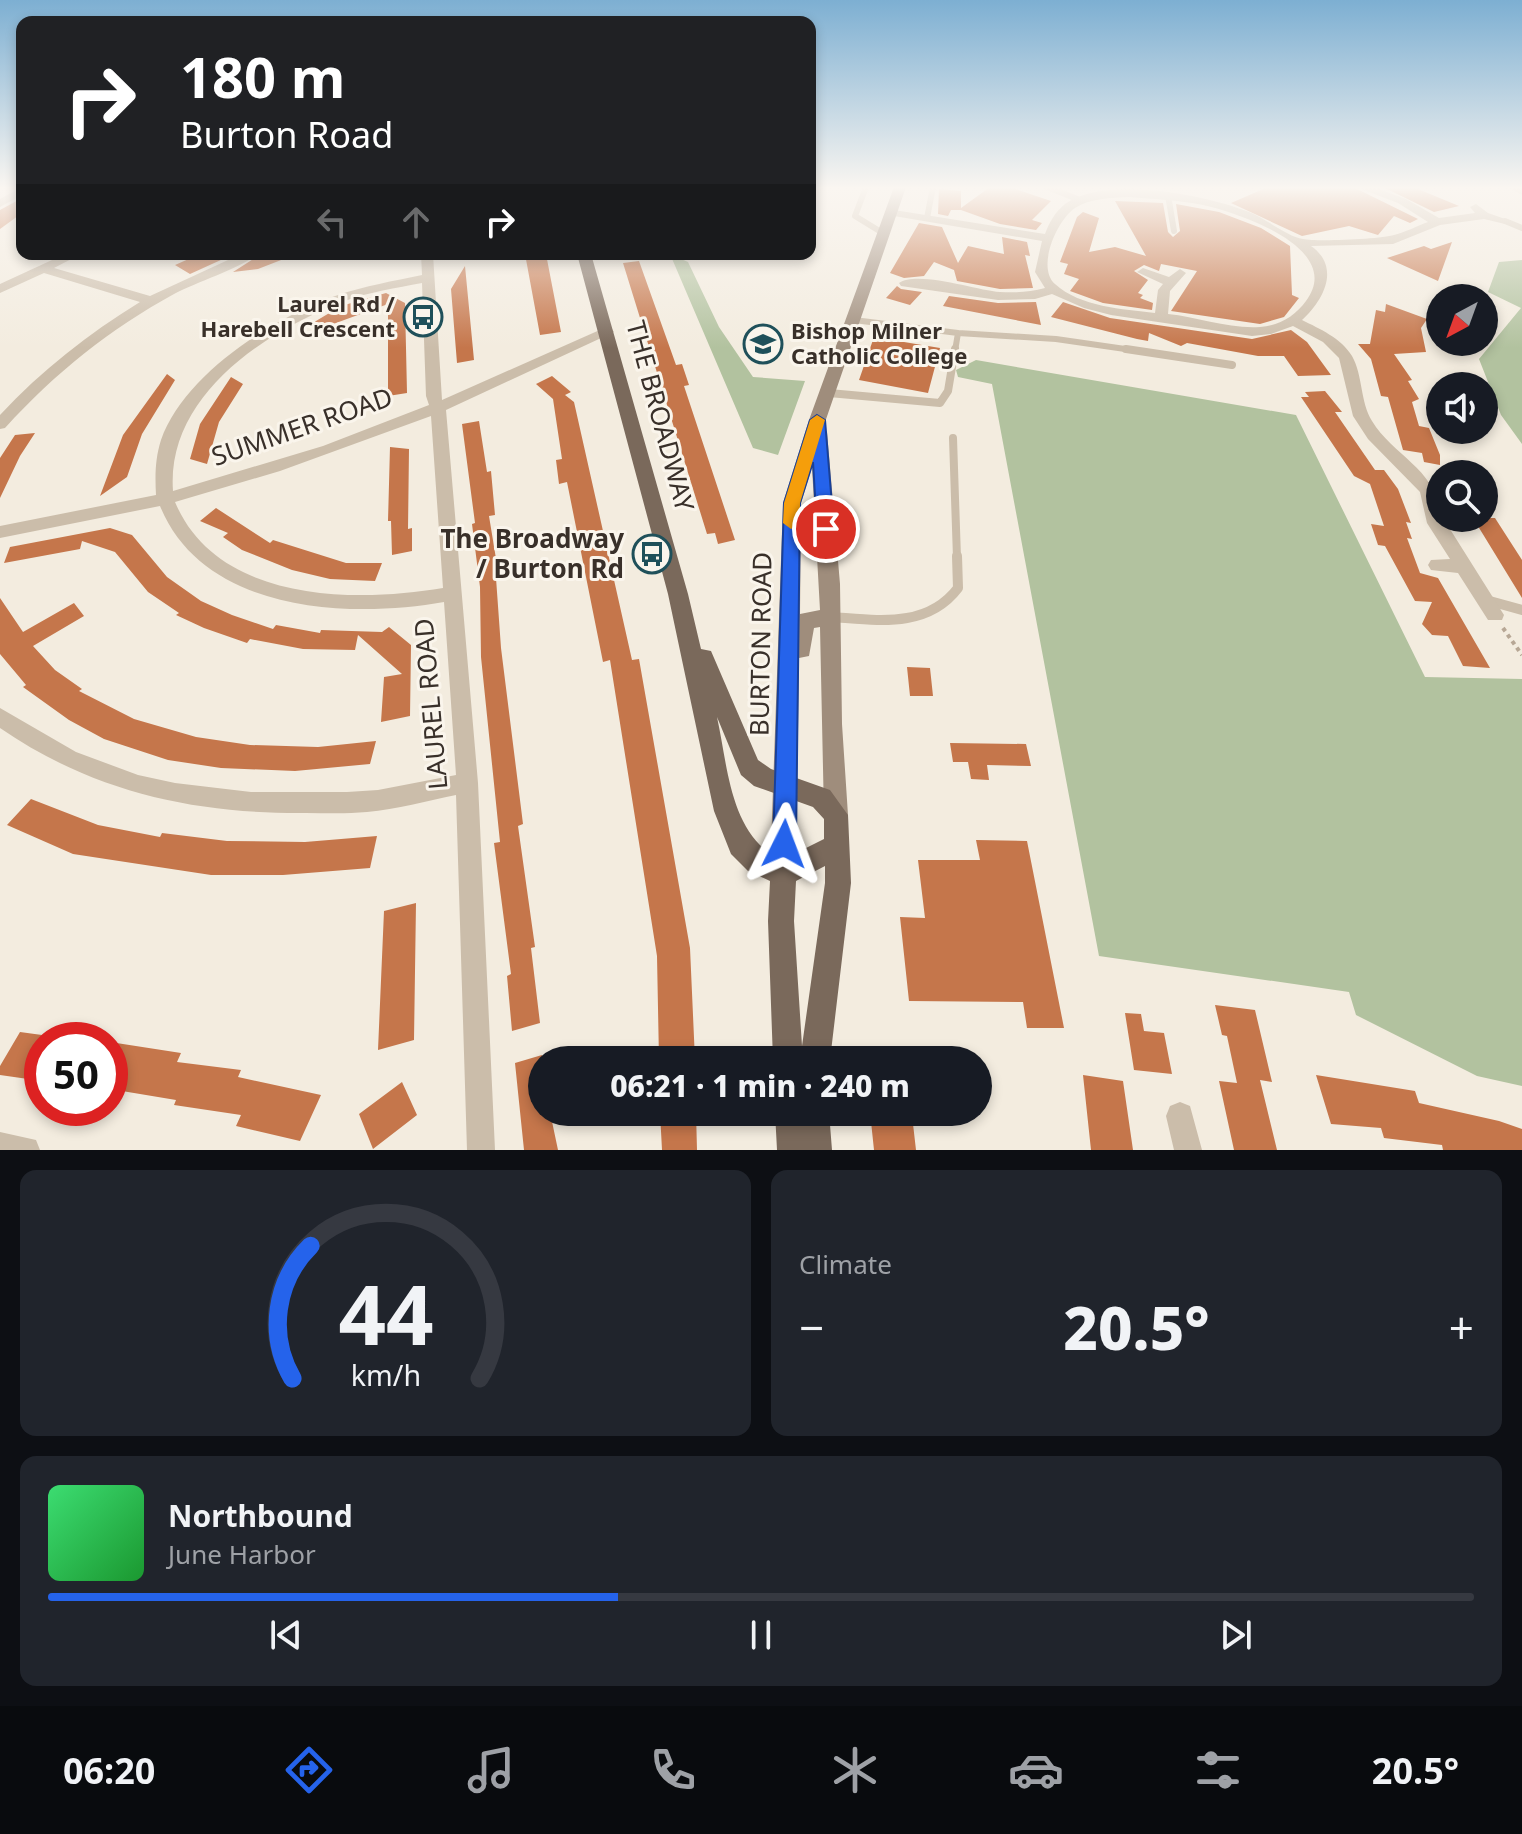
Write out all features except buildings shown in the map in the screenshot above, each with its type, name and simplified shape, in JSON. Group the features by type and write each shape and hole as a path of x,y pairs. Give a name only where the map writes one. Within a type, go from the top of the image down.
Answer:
{"main road":[{"name":"BURTON ROAD","path":"783,874 792,503 817,420 884,241"},
{"name":"THE BROADWAY","path":"586,260 678,594 726,811 740,845 757,862 783,874"},
{"name":"BURTON ROAD","path":"817,420 831,617 831,724 836,815"},
{"name":"THE BROADWAY","path":"678,594 749,767 763,778 821,798 836,815"},
{"path":"787,723 800,693 804,622 831,617"},
{"path":"817,1046 838,883 836,815"},
{"path":"787,1046 781,921 783,874 836,846"},
{"path":"791,1126 793,1150"},
{"path":"815,1126 816,1150"}],"street":[{"path":"1047,241 1043,277 1055,289 1114,313 1161,317 1244,331 1271,330 1295,322 1323,282 1321,264 1314,254 1296,241"},
{"path":"1300,243 1372,241"},
{"path":"0,289 62,260"},
{"path":"0,424 23,397 102,330 152,301 239,260"},
{"name":"LAUREL ROAD","path":"427,260 433,396 438,408 467,783 481,1150"},
{"path":"43,269 152,301"},
{"path":"1143,272 1175,278 1164,290 1161,317"},
{"path":"905,283 925,277 1005,299 1036,296 1055,289"},
{"path":"428,278 340,299 280,329 228,363 183,413 173,430 162,466 171,520 202,555 237,576 280,593 330,602 389,602 450,594"},
{"path":"1295,322 1328,339 1346,357 1361,416 1373,435 1428,490 1436,523 1495,615"},
{"name":"SUMMER ROAD","path":"0,532 165,498 339,446 438,408 607,332"},
{"path":"1437,565 1465,566"},
{"path":"0,718 50,752 107,777 159,793 233,803 363,802 467,783"},
{"path":"1180,1116 1188,1150"},
{"path":"0,1146 26,1150"}],"lane":[{"path":"854,320 958,333 1056,339 1232,365"},
{"path":"829,393 922,404 940,403 948,391 958,333"},
{"path":"831,617 900,619 930,613 952,599 958,588 953,438"},
{"path":"1486,600 1522,610"}],"path":[{"path":"1495,615 1522,655"}],"green space":[{"path":"673,260 688,262 719,327 753,377 805,381 778,455 753,448"},
{"path":"1522,260 1522,444 1498,407 1498,372 1484,372 1479,359 1481,356 1498,356 1498,336 1521,308 1498,297 1498,284 1491,284 1499,262"},
{"path":"976,360 1296,415 1425,677 1522,679 1522,1086 1477,1076 1356,1015 1349,992 1099,956 992,384 958,377 956,370"}],"slow traffic":[{"path":"791,523 792,503 817,420"}],"place":[{"name":"Laurel Rd / Harebell Crescent","path":"423,317"},
{"name":"Bishop Milner Catholic College","path":"763,344"},
{"name":"The Broadway / Burton Rd","path":"652,554"}],"route":[{"path":"784,844 792,503 817,420 826,529"}]}
